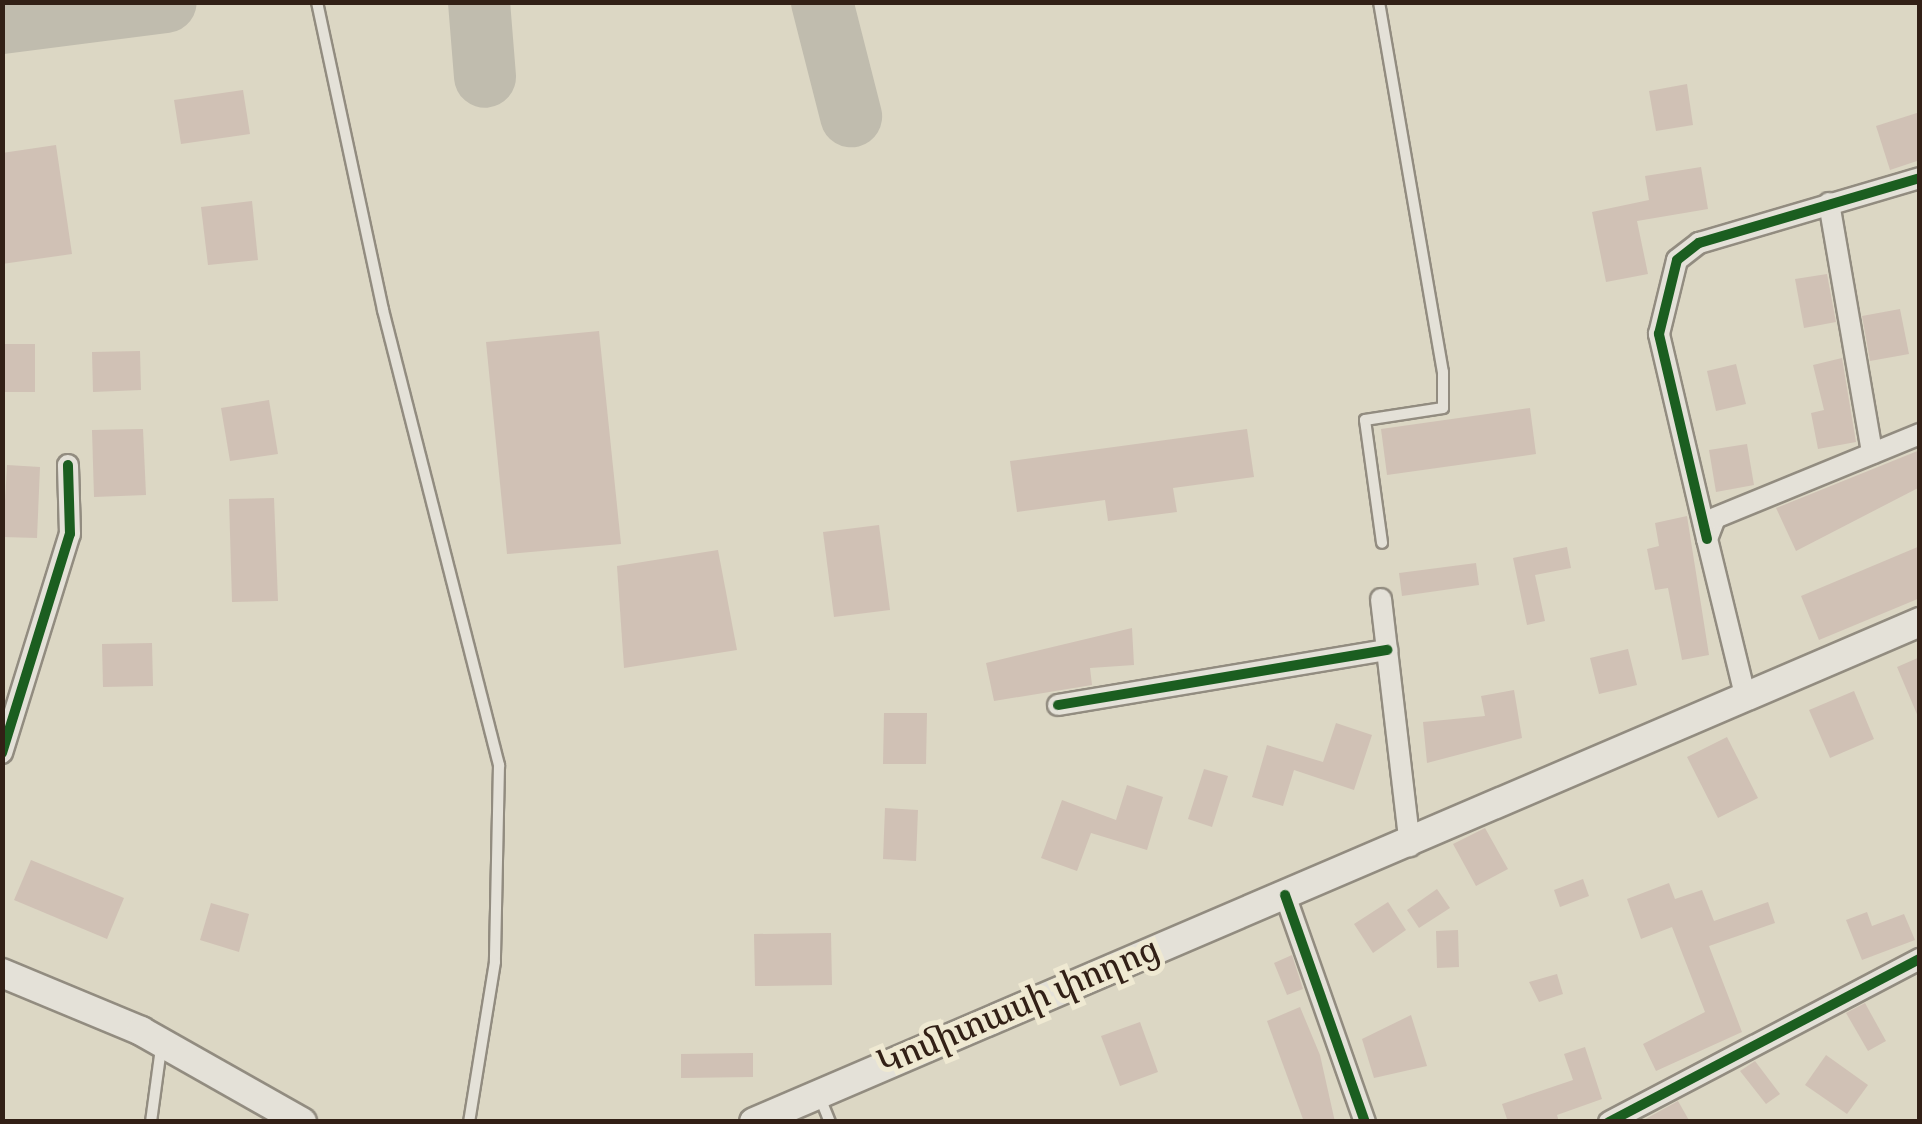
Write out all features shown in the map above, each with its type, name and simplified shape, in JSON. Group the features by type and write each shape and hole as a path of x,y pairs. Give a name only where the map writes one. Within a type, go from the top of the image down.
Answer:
{"main road":[{"name":"Կոմիտասի փողոց","path":"754,1122 1285,895 1410,846 1920,622"},
{"path":"2,973 162,1043 302,1122"}],"street":[{"path":"1746,699 1679,442 1662,298 1677,260 1698,242 1920,178"},
{"path":"1829,203 1872,453"},
{"path":"1707,539 1715,518 1920,434"},
{"path":"2,753 70,534 68,465"},
{"path":"1381,599 1410,846"},
{"path":"1058,705 1387,650"},
{"path":"1285,895 1365,1122"},
{"path":"1608,1122 1920,959"}],"lane":[{"path":"317,2 382,310 499,765 495,962 469,1122"},
{"path":"1379,2 1443,372 1443,408 1366,420 1382,543"},
{"path":"150,1122 162,1043"},
{"path":"818,1094 830,1122"}],"building":[{"path":"1687,84 1693,125 1656,131 1649,91"},
{"path":"243,90 250,134 181,144 174,100"},
{"path":"1920,112 1920,160 1890,170 1876,126"},
{"path":"56,145 72,254 2,264 2,153"},
{"path":"1701,167 1708,209 1637,221 1648,274 1606,282 1592,212 1649,200 1645,176"},
{"path":"252,201 258,260 208,265 201,207"},
{"path":"1827,274 1836,322 1804,328 1795,279"},
{"path":"1900,309 1909,354 1870,361 1862,316"},
{"path":"599,331 621,544 507,554 486,342"},
{"path":"2,344 35,344 35,392 2,392"},
{"path":"140,351 141,390 93,392 92,352"},
{"path":"1842,358 1856,442 1818,449 1811,413 1824,410 1813,365"},
{"path":"1736,364 1746,404 1716,411 1707,371"},
{"path":"269,400 278,454 230,461 221,408"},
{"path":"1530,408 1536,454 1387,475 1381,429"},
{"path":"143,429 146,495 94,497 92,430"},
{"path":"1247,429 1254,477 1173,488 1177,512 1108,521 1105,500 1017,512 1010,461"},
{"path":"1747,444 1754,485 1716,492 1709,450"},
{"path":"1920,450 1920,487 1796,551 1776,508"},
{"path":"7,465 40,467 37,538 3,537"},
{"path":"274,498 278,601 232,602 229,499"},
{"path":"1687,516 1709,655 1682,660 1668,588 1655,590 1647,549 1659,546 1655,523"},
{"path":"879,525 890,610 834,617 823,532"},
{"path":"1920,546 1920,598 1819,640 1801,596"},
{"path":"1567,547 1571,568 1535,575 1545,621 1527,625 1513,558"},
{"path":"718,550 737,650 624,668 617,566"},
{"path":"1476,563 1479,585 1402,596 1399,573"},
{"path":"1132,628 1134,665 1090,668 1092,685 994,701 986,663"},
{"path":"152,643 153,686 103,687 102,644"},
{"path":"1628,649 1637,685 1599,694 1590,658"},
{"path":"1920,657 1920,719 1919,719 1897,667"},
{"path":"1514,690 1522,738 1427,763 1423,722 1485,716 1481,696"},
{"path":"1854,691 1874,739 1830,758 1809,710"},
{"path":"884,713 927,713 926,764 883,764"},
{"path":"1336,723 1372,735 1354,790 1294,770 1283,806 1252,797 1267,745 1323,762"},
{"path":"1727,737 1758,798 1718,818 1687,757"},
{"path":"1204,769 1228,776 1212,827 1188,819"},
{"path":"1127,785 1163,797 1147,850 1091,833 1077,871 1041,858 1062,800 1116,820"},
{"path":"885,808 918,810 916,861 883,859"},
{"path":"1485,828 1508,869 1476,886 1453,844"},
{"path":"31,860 124,898 107,939 14,900"},
{"path":"1583,879 1589,896 1560,907 1554,890"},
{"path":"1669,883 1675,899 1702,890 1714,921 1768,902 1775,923 1709,946 1742,1032 1656,1071 1643,1044 1705,1012 1672,927 1641,939 1627,899"},
{"path":"1437,889 1450,908 1419,928 1407,910"},
{"path":"1388,902 1406,930 1373,953 1354,924"},
{"path":"211,903 249,914 239,952 200,940"},
{"path":"1867,912 1872,926 1904,914 1915,940 1862,960 1846,920"},
{"path":"1458,930 1459,967 1437,968 1436,931"},
{"path":"831,933 832,985 755,986 754,934"},
{"path":"1292,955 1303,989 1287,995 1274,963"},
{"path":"1557,974 1563,994 1539,1002 1529,982"},
{"path":"1865,1003 1886,1041 1868,1051 1846,1013"},
{"path":"1300,1007 1320,1055 1335,1122 1304,1122 1267,1021"},
{"path":"1411,1015 1427,1066 1374,1078 1362,1039"},
{"path":"1140,1022 1158,1072 1120,1086 1101,1036"},
{"path":"1585,1047 1602,1099 1557,1115 1559,1122 1508,1122 1502,1104 1573,1080 1564,1054"},
{"path":"753,1053 753,1077 681,1078 681,1054"},
{"path":"1826,1055 1868,1085 1847,1114 1805,1085"},
{"path":"1755,1061 1780,1094 1766,1104 1740,1071"},
{"path":"1678,1101 1690,1122 1640,1122"}],"taxiway":[{"path":"2,23 166,2"},
{"path":"479,2 485,77"},
{"path":"822,2 851,116"}],"cycle path":[{"path":"1707,539 1659,334 1677,260 1699,243 1920,178"},
{"path":"2,753 70,534 68,465"},
{"path":"1058,705 1387,650"},
{"path":"1285,895 1365,1122"},
{"path":"1609,1122 1920,959"}]}
